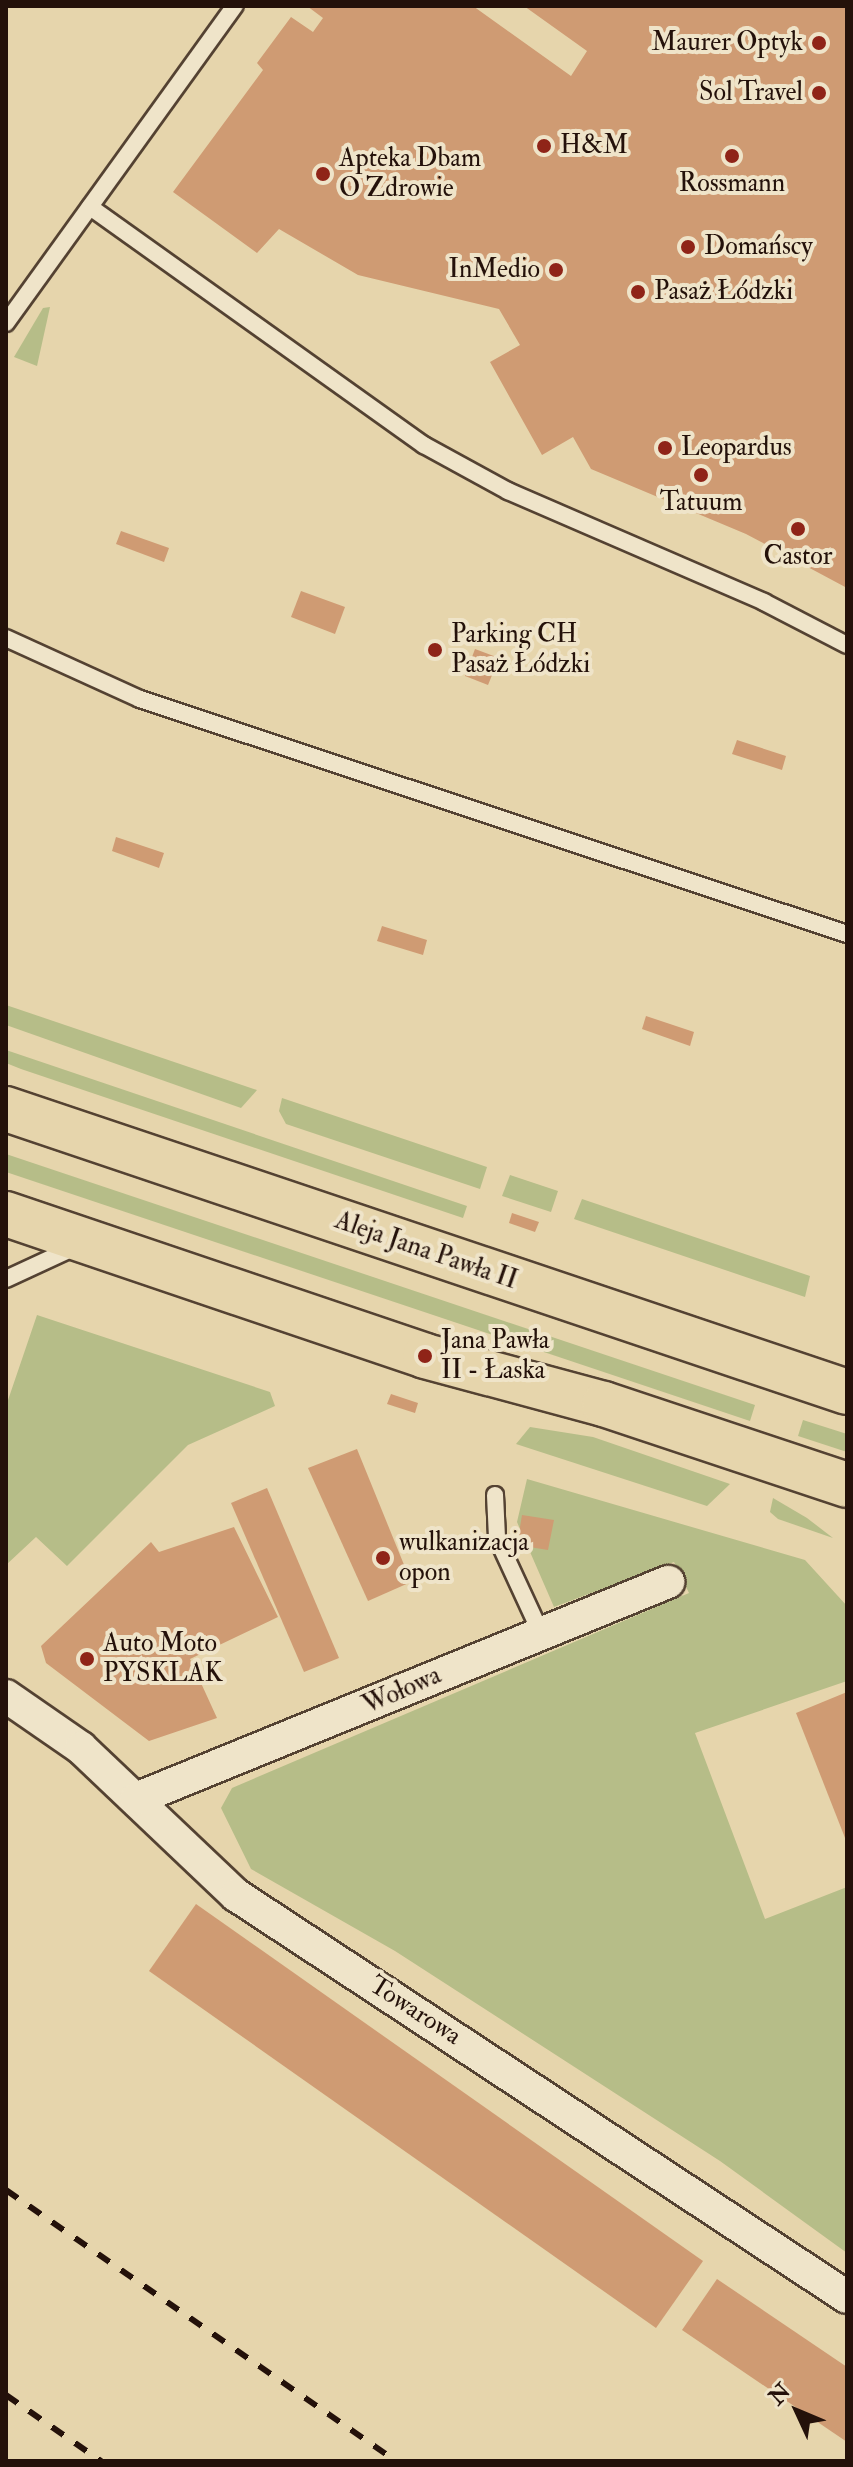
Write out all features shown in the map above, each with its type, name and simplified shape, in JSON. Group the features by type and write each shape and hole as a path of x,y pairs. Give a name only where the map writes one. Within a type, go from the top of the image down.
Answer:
{"main road":[{"name":"Aleja Jana Pawła II","path":"6,1109 847,1392"},
{"path":"6,1214 425,1356 604,1404 842,1488"}],"street":[{"name":"Wołowa","path":"136,1799 540,1631 668,1582"},
{"name":"Towarowa","path":"6,1696 81,1748 236,1895 847,2297"}],"lane":[{"path":"8,315 235,6"},
{"path":"90,207 424,445 508,491 764,602 847,645"},
{"path":"9,642 140,699 847,934"},
{"path":"6,1279 84,1241"},
{"path":"495,1495 497,1538 540,1631"}],"green space":[{"path":"50,307 37,366 14,357 43,308"},
{"path":"6,1005 257,1090 241,1108 6,1025"},
{"path":"6,1050 467,1206 463,1218 21,1069 6,1063"},
{"path":"282,1098 487,1167 480,1189 286,1124 279,1111"},
{"path":"6,1154 755,1405 750,1421 6,1172"},
{"path":"510,1175 558,1191 551,1212 502,1196"},
{"path":"582,1199 810,1276 805,1297 574,1219"},
{"path":"37,1315 270,1392 275,1406 188,1445 67,1566 36,1537 6,1565 6,1406"},
{"path":"803,1420 847,1434 847,1452 798,1436"},
{"path":"530,1427 593,1437 730,1484 707,1506 516,1444"},
{"path":"527,1479 805,1560 847,1606 847,1681 695,1733 765,1919 847,1887 847,2253 720,2161 395,1951 251,1869 221,1808 232,1788 689,1593 674,1562 554,1607 517,1522"},
{"path":"773,1498 833,1538 778,1519 770,1512"}],"building":[{"name":"Pasaż Łódzki","path":"307,6 473,6 571,76 587,51 524,6 847,6 847,588 746,534 591,469 573,437 542,455 490,362 520,345 499,309 358,275 279,229 257,253 173,192 263,70 257,63 291,17 313,32 323,18"},
{"path":"121,531 169,548 164,562 116,544"},
{"path":"301,591 345,607 335,634 291,617"},
{"path":"475,649 499,658 488,685 465,676"},
{"path":"737,740 786,756 782,770 732,754"},
{"path":"116,837 164,853 159,868 112,851"},
{"path":"382,926 427,940 423,955 377,941"},
{"path":"646,1016 694,1032 690,1046 642,1029"},
{"path":"512,1213 539,1222 535,1232 509,1223"},
{"path":"391,1394 418,1403 415,1413 387,1404"},
{"path":"357,1449 411,1582 368,1601 308,1468"},
{"path":"267,1488 339,1658 304,1672 231,1503"},
{"path":"522,1515 554,1520 548,1550 517,1545"},
{"path":"234,1527 278,1617 190,1659 217,1718 149,1741 46,1663 41,1646 151,1542 159,1552"},
{"path":"847,1692 847,1843 796,1713"},
{"path":"196,1904 703,2261 656,2328 149,1971"},
{"path":"717,2279 847,2367 847,2442 682,2330"}],"railway":[{"path":"6,2190 396,2461"},
{"path":"6,2395 101,2461"}],"place":[{"name":"Maurer Optyk","path":"819,43"},
{"name":"Sol Travel","path":"819,93"},
{"name":"H&M","path":"544,146"},
{"name":"Rossmann","path":"732,156"},
{"name":"Apteka Dbam O Zdrowie","path":"323,174"},
{"name":"Domańscy","path":"688,247"},
{"name":"InMedio","path":"556,270"},
{"name":"Pasaż Łódzki","path":"638,292"},
{"name":"Leopardus","path":"665,448"},
{"name":"Tatuum","path":"701,475"},
{"name":"Castor","path":"798,529"},
{"name":"Parking CH Pasaż Łódzki","path":"435,650"},
{"name":"Jana Pawła II - Łaska","path":"425,1356"},
{"name":"wulkanizacja opon","path":"383,1558"},
{"name":"Auto Moto PYSKLAK","path":"87,1659"}]}
